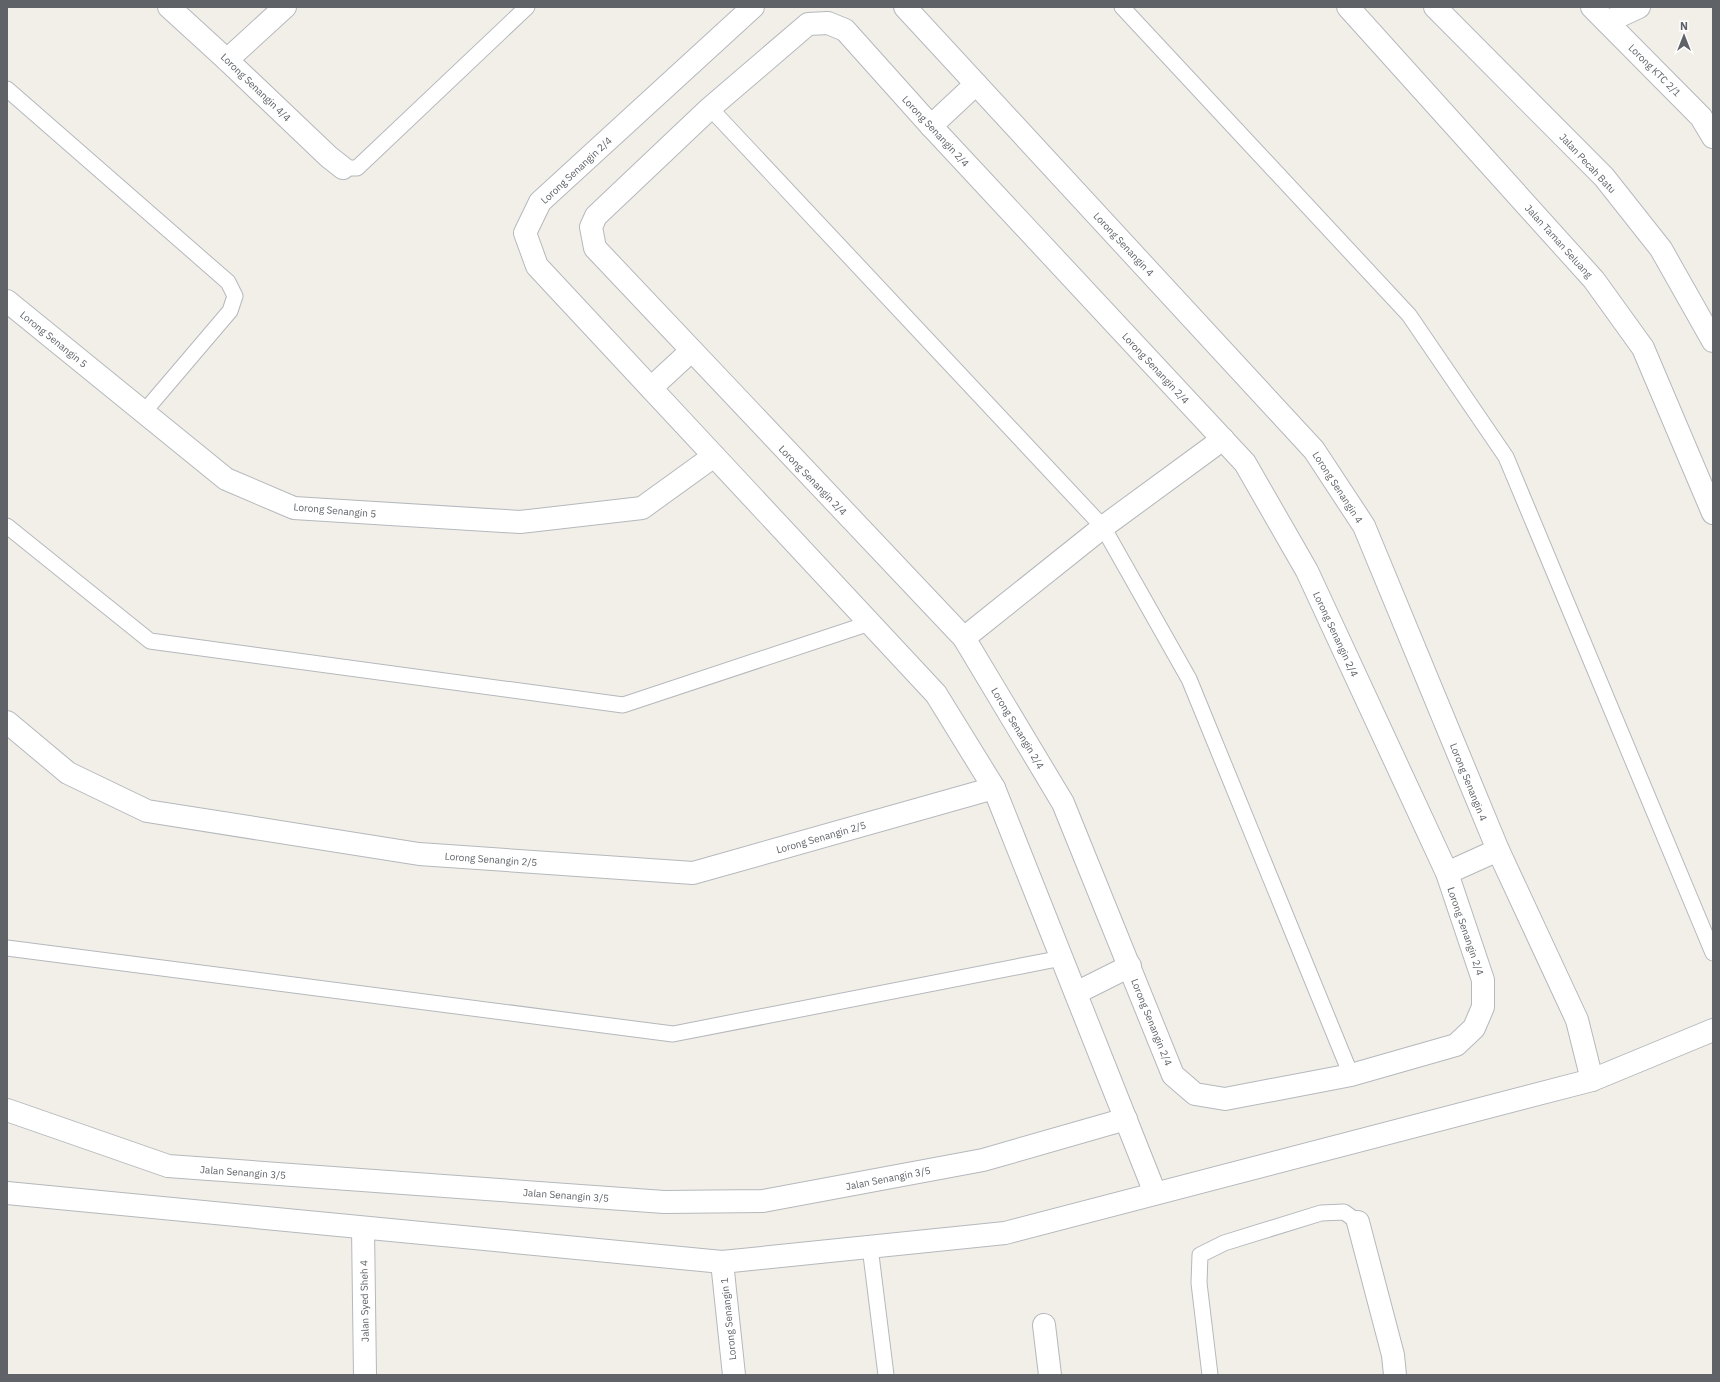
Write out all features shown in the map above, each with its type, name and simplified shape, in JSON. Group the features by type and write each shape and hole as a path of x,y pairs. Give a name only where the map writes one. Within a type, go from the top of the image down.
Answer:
{"street":[{"name":"Lorong Senangin 4/4","path":"169,7 329,157 343,168"},
{"path":"227,60 285,7"},
{"name":"Lorong Senangin 2/4","path":"753,7 540,202 525,233 538,266 936,694 994,788 1155,1194"},
{"name":"Lorong Senangin 4","path":"905,7 1314,450 1364,526 1498,850 1577,1020 1592,1080"},
{"name":"Jalan Taman Seluang","path":"1348,7 1594,280 1643,348 1713,513"},
{"name":"Jalan Pecah Batu","path":"1435,7 1604,177 1661,249 1712,336"},
{"path":"1600,14 1639,7"},
{"name":"Lorong KTC 2/1","path":"1600,14 1701,117 1713,137"},
{"name":"Lorong Senangin 2/4","path":"828,23 845,30 931,126 1245,463 1307,571 1447,873 1483,980 1483,1007 1474,1028 1456,1045 1351,1075 1225,1100 1194,1094 1174,1075 1064,803 964,638 595,248 591,227 596,216 710,108 808,24 828,23"},
{"path":"931,126 976,84"},
{"name":"Lorong Senangin 5","path":"7,301 226,479 294,508 520,522 642,508 714,456"},
{"path":"651,388 691,351"},
{"path":"964,638 1103,527 1223,439"},
{"name":"Lorong Senangin 2/5","path":"7,722 68,773 147,811 419,854 693,873 994,788"},
{"path":"1447,873 1498,850"},
{"path":"1076,993 1130,966"},
{"path":"7,1193 722,1262 1005,1233 1592,1080 1713,1030"},
{"name":"Jalan Senangin 3/5","path":"7,1110 168,1166 664,1202 763,1201 983,1160 1126,1119"},
{"path":"1358,1222 1393,1355 1395,1375"},
{"name":"Jalan Syed Sheh 4","path":"362,1228 365,1375"},
{"name":"Lorong Senangin 1","path":"722,1262 734,1375"},
{"path":"1044,1325 1050,1375"}],"lane":[{"path":"343,168 357,168 527,7"},
{"path":"1122,7 1409,316 1506,457 1713,953"},
{"path":"7,89 228,282 235,296 230,311 144,412"},
{"path":"710,108 1103,527 1189,679 1351,1075"},
{"path":"7,526 150,641 624,705 870,623"},
{"path":"7,948 673,1034 1062,958"},
{"path":"1210,1375 1199,1283 1200,1255 1224,1243 1322,1213 1344,1212 1358,1222"},
{"path":"870,1247 886,1375"}]}
